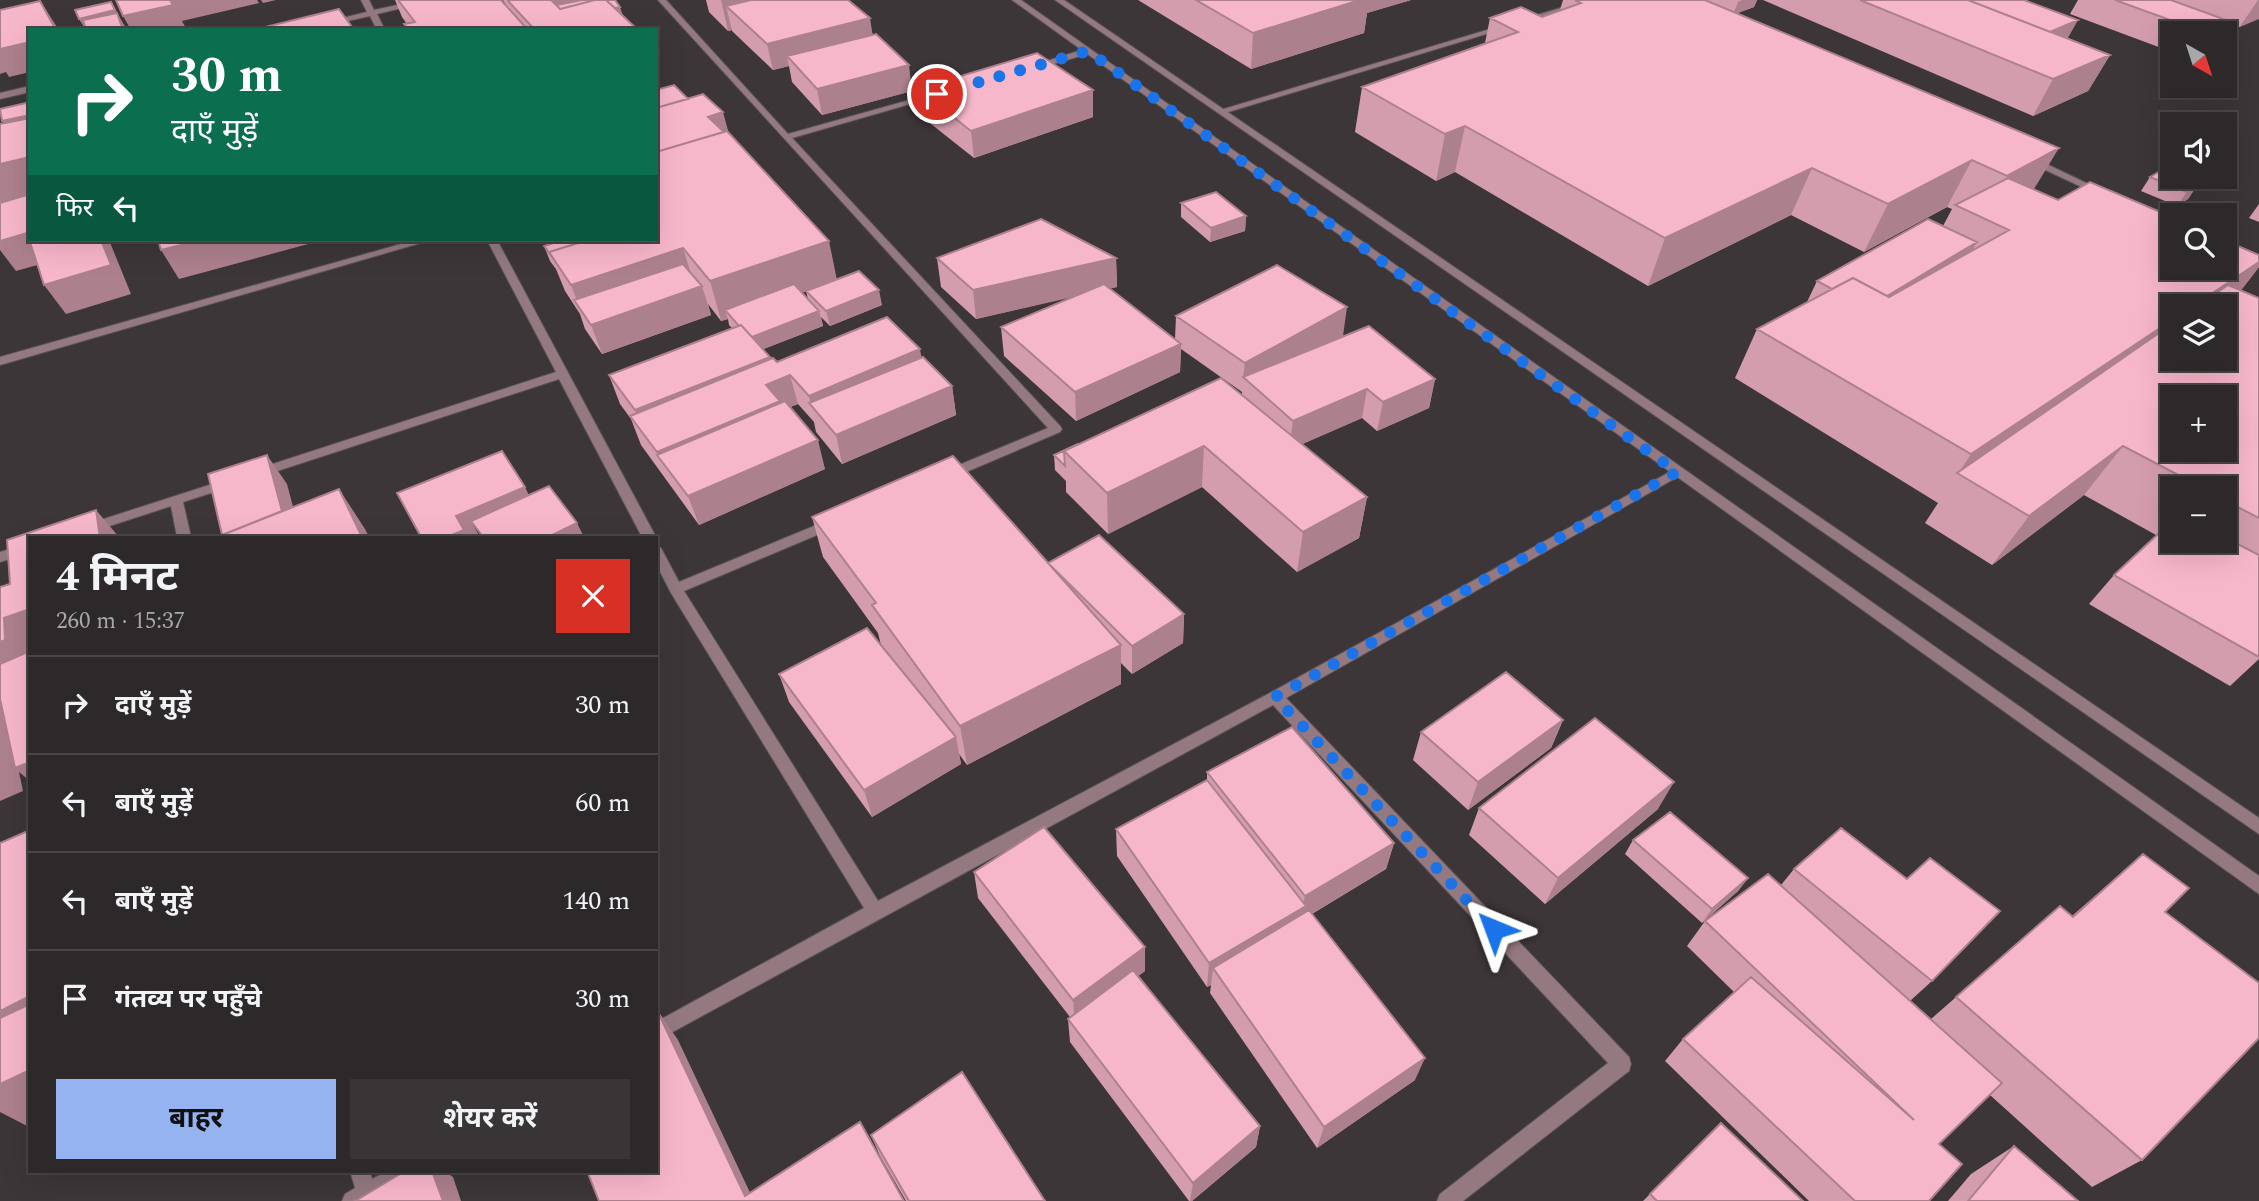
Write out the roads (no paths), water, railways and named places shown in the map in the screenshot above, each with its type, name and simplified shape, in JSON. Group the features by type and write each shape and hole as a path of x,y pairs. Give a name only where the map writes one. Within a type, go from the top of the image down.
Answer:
{"street":[{"path":"365,0 380,28"},
{"path":"305,28 432,0"},
{"path":"662,0 1056,429 930,483"},
{"path":"1059,0 2259,827"},
{"path":"1222,111 1595,0"},
{"path":"1022,1 1088,51 2259,886"},
{"path":"1022,70 1088,51"},
{"path":"0,96 28,89"},
{"path":"786,137 943,92"},
{"path":"2020,155 2109,196"},
{"path":"0,361 419,242"},
{"path":"493,242 648,536"},
{"path":"65,536 562,374"},
{"path":"658,1031 875,911 1275,697 1677,472"},
{"path":"176,500 184,536"},
{"path":"676,589 841,520"},
{"path":"0,557 28,549"},
{"path":"658,555 676,589 875,911"},
{"path":"1275,697 1622,1064 1447,1201"},
{"path":"360,1173 360,1197 403,1173"}]}
